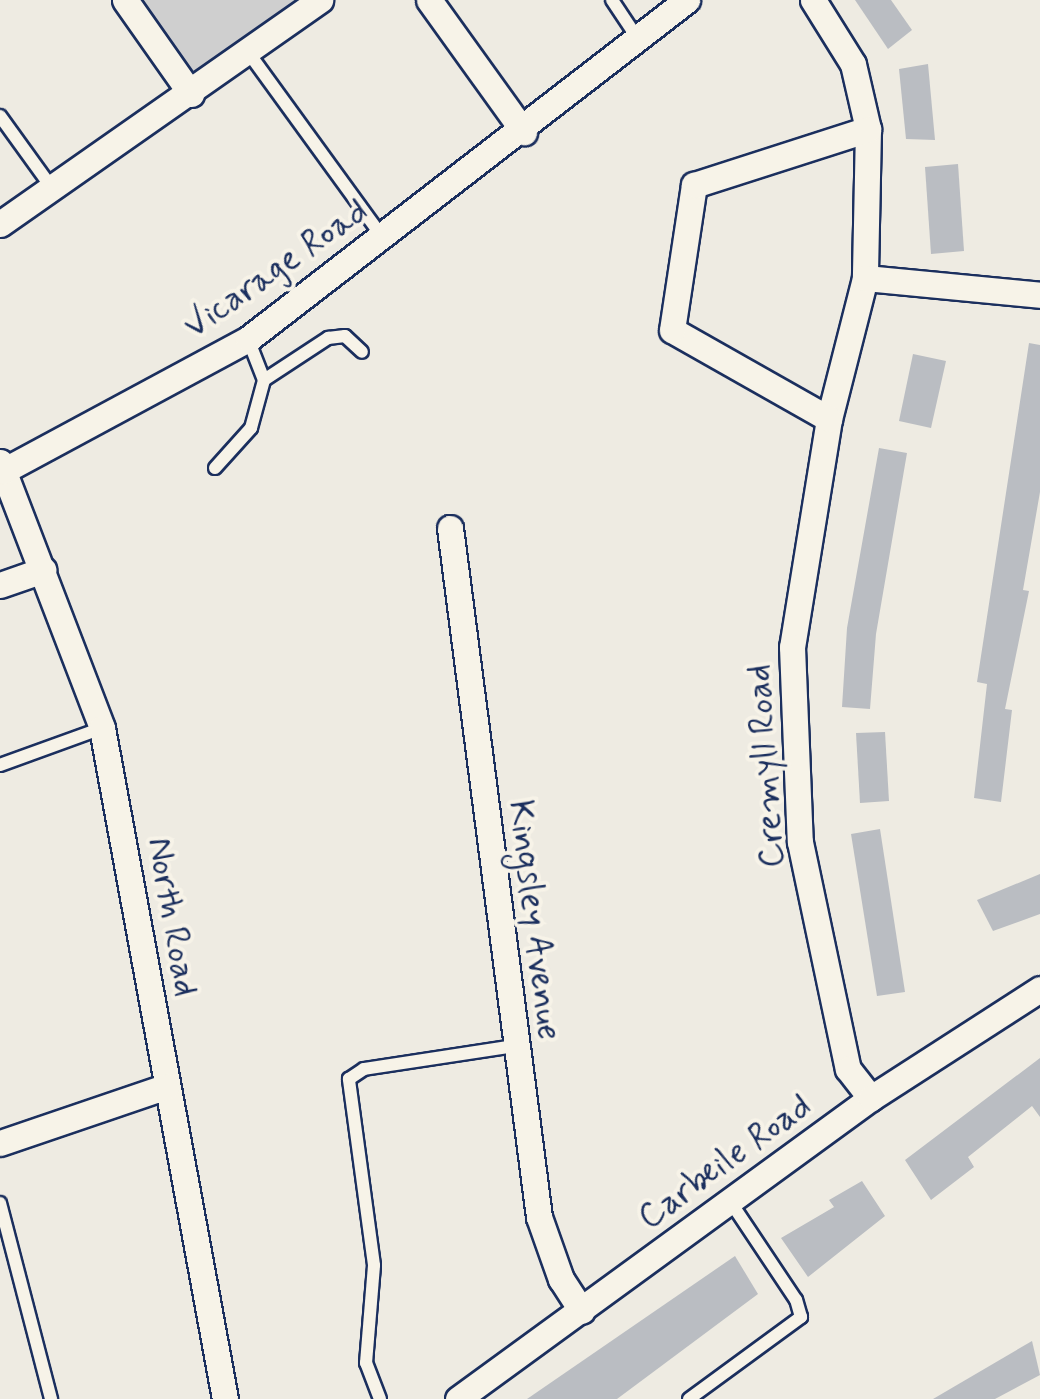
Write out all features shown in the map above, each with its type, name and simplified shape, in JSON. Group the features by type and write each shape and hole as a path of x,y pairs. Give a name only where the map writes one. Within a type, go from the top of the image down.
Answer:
{"street":[{"path":"125,0 191,94"},
{"path":"0,224 191,94 320,0"},
{"path":"429,0 524,132"},
{"name":"Vicarage Road","path":"2,466 248,340 524,132 636,36 686,0"},
{"name":"Cremyll Road","path":"813,0 853,64 868,129 865,278 829,419 792,647 800,842 848,1069 871,1098"},
{"path":"829,419 672,330 694,184 868,129"},
{"path":"865,278 1040,295"},
{"name":"North Road","path":"2,466 102,728 224,1399"},
{"name":"Kingsley Avenue","path":"450,528 539,1217 561,1279 582,1311"},
{"path":"0,585 42,570"},
{"name":"Carbeile Road","path":"458,1399 871,1098 1040,989"},
{"path":"0,1143 167,1086"}],"lane":[{"path":"612,0 636,36"},
{"path":"248,52 383,238"},
{"path":"0,116 52,188"},
{"path":"264,380 328,338 346,336 362,352"},
{"path":"215,468 251,428 264,380 248,340"},
{"path":"0,766 102,728"},
{"path":"380,1399 366,1363 374,1265 350,1079 364,1069 515,1046"},
{"path":"689,1399 800,1316 796,1300 730,1200"},
{"path":"0,1202 51,1399"}],"shaded area":[{"path":"131,0 311,0 192,87"}],"building":[{"path":"855,0 891,0 912,30 888,49"},
{"path":"928,64 935,140 906,139 899,69"},
{"path":"958,164 964,251 931,254 925,167"},
{"path":"1029,343 1040,345 1040,492 1023,590 1029,591 1005,709 1012,710 1001,802 974,798 987,684 977,682"},
{"path":"913,354 946,361 931,428 899,421"},
{"path":"879,448 907,453 876,634 870,709 842,707 847,628"},
{"path":"885,732 889,801 860,803 856,733"},
{"path":"880,829 905,992 877,996 851,834"},
{"path":"1040,874 1040,914 993,931 977,900"},
{"path":"1040,1058 1040,1117 1032,1106 968,1157 974,1167 931,1200 905,1160"},
{"path":"862,1181 885,1216 808,1277 781,1238 834,1207 829,1200"},
{"path":"735,1256 758,1294 617,1399 527,1399"},
{"path":"1032,1341 1040,1375 995,1399 933,1399"}]}
